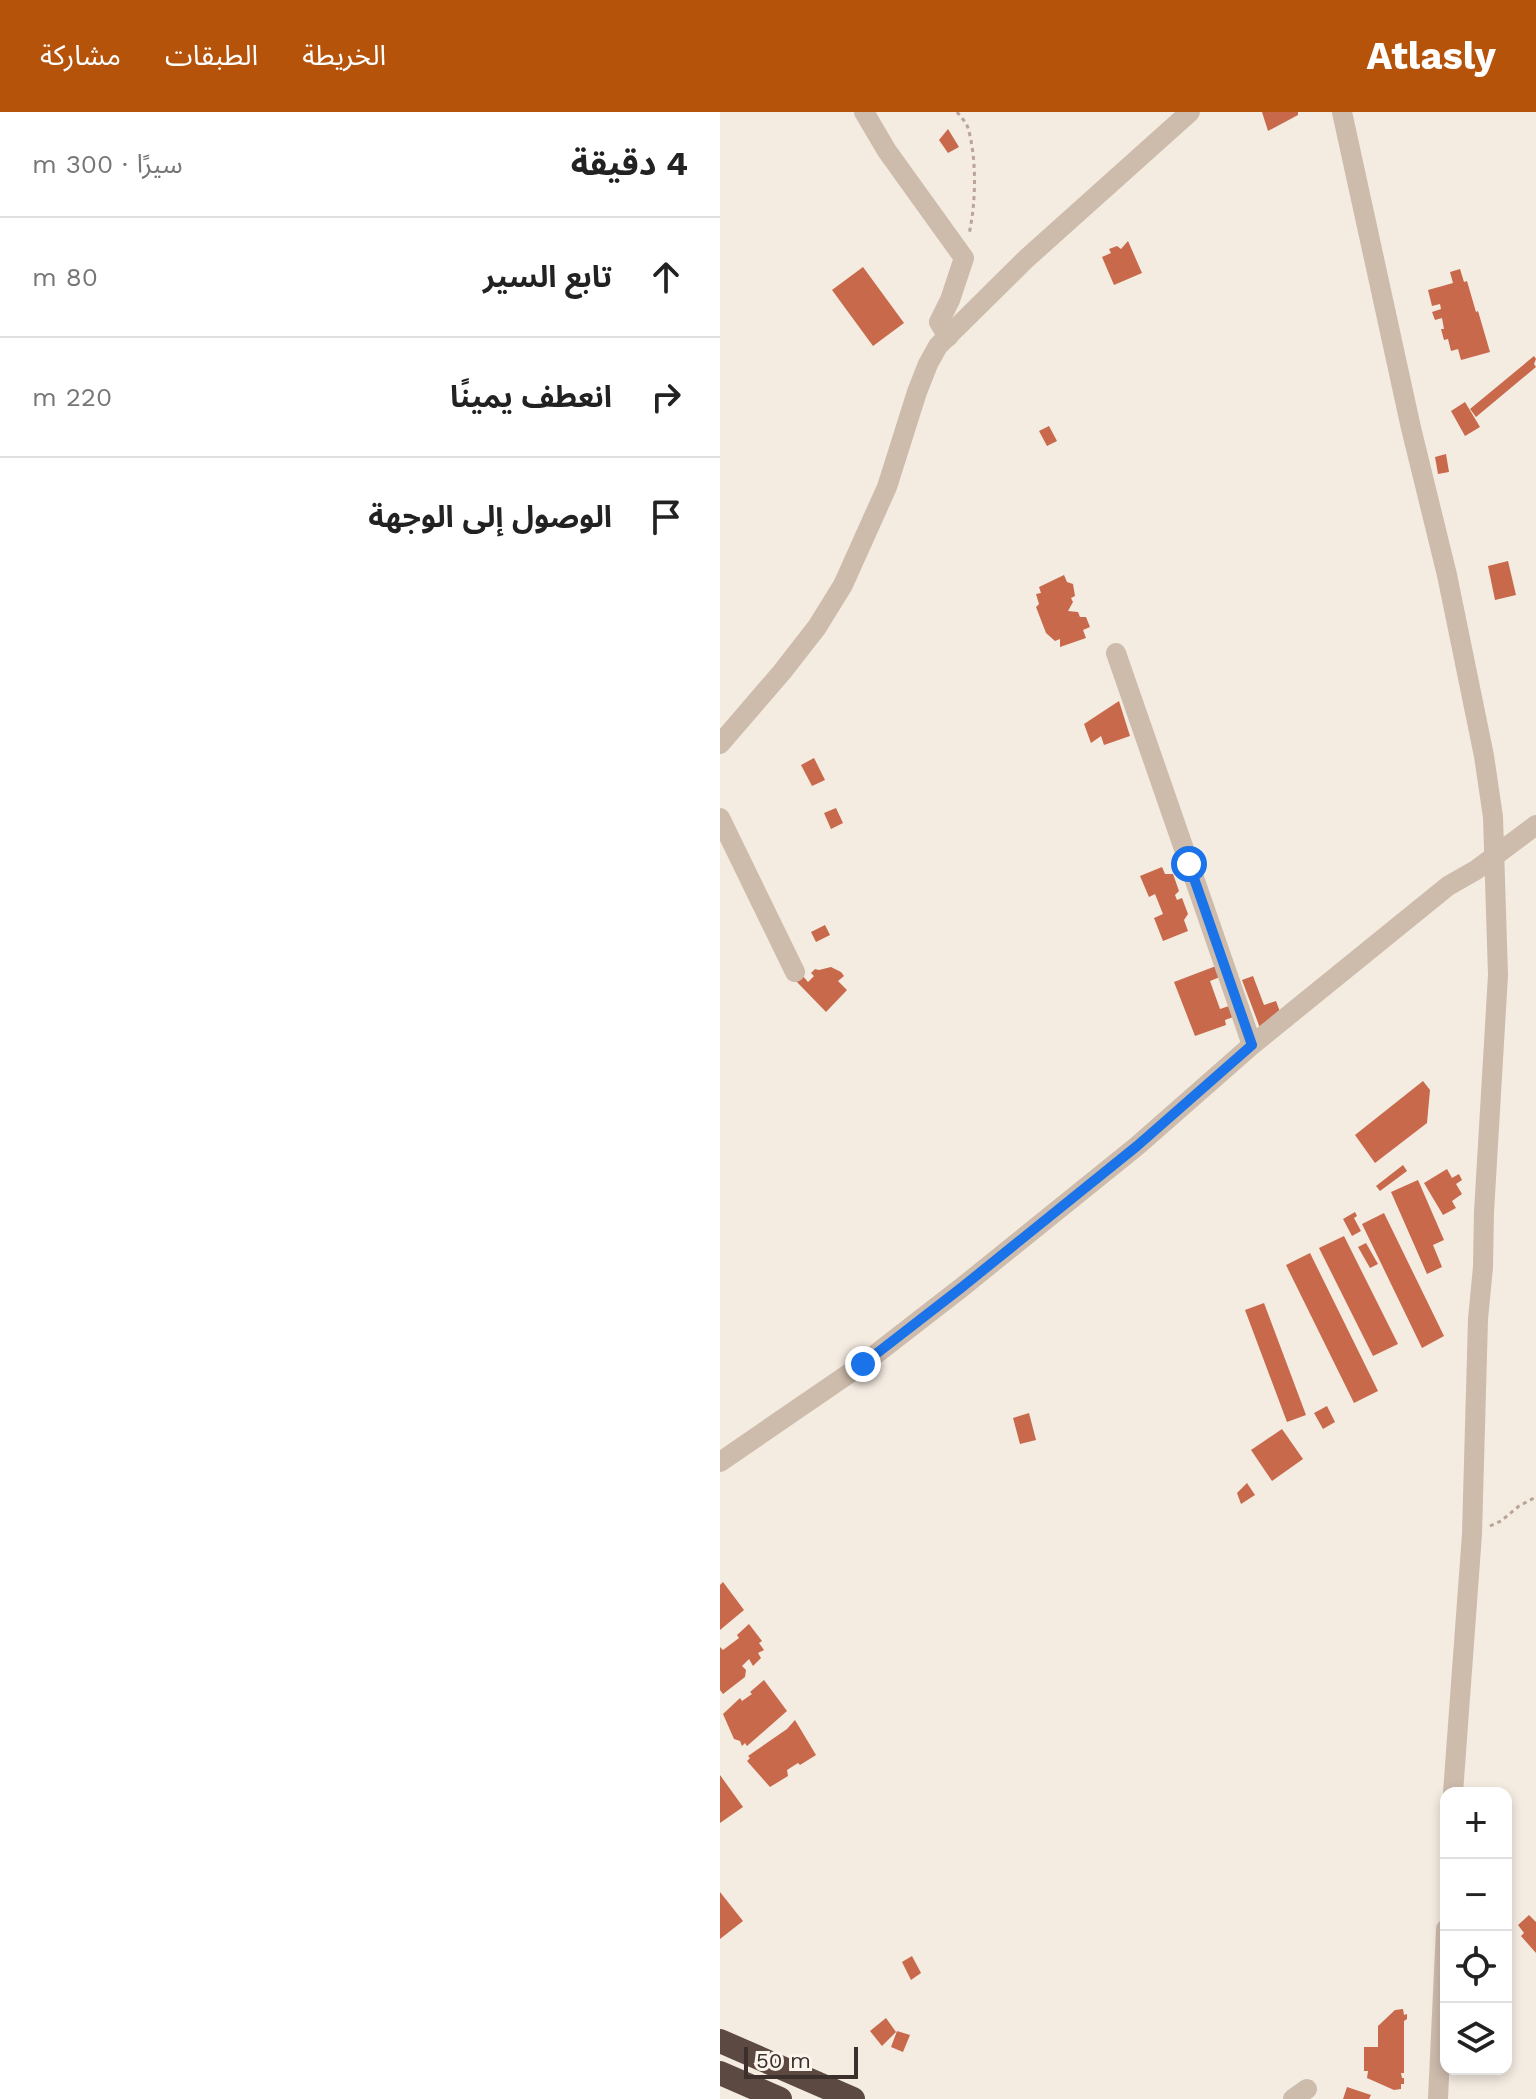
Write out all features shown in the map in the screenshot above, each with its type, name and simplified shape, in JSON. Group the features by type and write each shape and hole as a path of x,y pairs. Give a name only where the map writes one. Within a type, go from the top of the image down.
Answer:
{"highway":[{"path":"720,2041 853,2099"},
{"path":"720,2073 780,2099"}],"street":[{"path":"864,112 887,151 964,258 939,322 948,337"},
{"path":"720,744 817,627 843,585 887,487 917,392 938,346 1026,259 1190,112"},
{"path":"1342,112 1464,658 1493,817 1498,975 1478,1319 1472,1534 1453,1787"},
{"path":"1116,653 1252,1045"},
{"path":"720,818 795,972"},
{"path":"720,1462 863,1364 961,1288 1137,1146 1252,1045 1448,886 1536,825"},
{"path":"1438,2099 1446,1931"}],"path":[{"path":"957,112 967,125 974,167 975,207 964,258"},
{"path":"1472,1534 1501,1521 1536,1497"}],"building":[{"path":"1262,112 1298,112 1298,115 1268,131"},
{"path":"948,129 959,147 948,153 939,140"},
{"path":"1128,241 1142,273 1114,285 1102,257 1111,253 1109,249 1117,246 1121,249"},
{"path":"863,267 904,323 873,346 832,290"},
{"path":"1460,269 1478,311 1490,352 1461,360 1458,349 1451,351 1448,339 1444,340 1442,318 1435,320 1432,312 1441,309 1440,304 1432,306 1428,290 1453,283 1450,272"},
{"path":"1534,356 1536,367 1476,417 1470,409"},
{"path":"1465,402 1480,427 1465,436 1451,411"},
{"path":"1049,426 1057,441 1047,446 1039,431"},
{"path":"1446,454 1449,472 1438,474 1435,457"},
{"path":"1508,561 1516,595 1495,600 1488,566"},
{"path":"1064,575 1067,582 1073,584 1075,596 1071,598 1073,602 1068,611 1086,617 1090,627 1083,630 1086,638 1060,647 1060,639 1055,641 1046,633 1036,607 1039,604 1036,594 1041,593 1039,587"},
{"path":"1119,701 1130,736 1104,745 1101,736 1091,743 1084,724"},
{"path":"814,758 825,780 812,786 801,765"},
{"path":"836,808 843,823 831,829 824,813"},
{"path":"1162,867 1165,874 1173,874 1179,891 1175,895 1177,900 1182,898 1188,914 1184,920 1188,931 1163,941 1154,918 1163,914 1155,894 1149,897 1140,876"},
{"path":"825,925 830,935 816,942 811,932"},
{"path":"1216,966 1220,977 1210,981 1220,1009 1229,1006 1233,1017 1225,1020 1226,1025 1195,1036 1174,982"},
{"path":"831,967 844,976 838,981 847,990 826,1012 796,981 802,975 808,982 814,976 811,973 815,969"},
{"path":"1253,976 1264,1005 1276,1001 1283,1020 1260,1028 1242,980"},
{"path":"1423,1081 1430,1090 1427,1123 1375,1163 1355,1135"},
{"path":"1403,1165 1407,1171 1380,1191 1376,1186"},
{"path":"1447,1169 1452,1178 1459,1174 1462,1180 1456,1184 1462,1194 1452,1201 1456,1208 1443,1215 1424,1183"},
{"path":"1418,1180 1444,1240 1433,1245 1442,1267 1427,1274 1391,1192"},
{"path":"1355,1212 1357,1216 1354,1218 1361,1231 1352,1236 1343,1219"},
{"path":"1384,1213 1444,1336 1422,1348 1362,1224"},
{"path":"1344,1236 1398,1344 1373,1356 1319,1248"},
{"path":"1366,1243 1378,1264 1370,1268 1358,1247"},
{"path":"1310,1253 1378,1391 1354,1403 1286,1265"},
{"path":"1264,1303 1306,1415 1287,1422 1245,1310"},
{"path":"1327,1406 1335,1422 1323,1429 1314,1413"},
{"path":"1029,1413 1036,1440 1020,1444 1013,1418"},
{"path":"1282,1429 1303,1459 1272,1481 1251,1450"},
{"path":"1247,1483 1255,1495 1241,1504 1237,1493"},
{"path":"723,1582 744,1610 720,1630 720,1585"},
{"path":"749,1624 762,1641 759,1643 764,1650 758,1653 761,1658 753,1666 749,1659 742,1666 746,1670 745,1677 723,1694 720,1690 720,1647 723,1650 739,1638 737,1635"},
{"path":"764,1680 787,1711 747,1746 745,1743 742,1746 740,1741 734,1739 723,1714 740,1698 742,1701 752,1694 750,1692"},
{"path":"795,1720 816,1755 787,1770 788,1776 770,1787 747,1761 748,1756"},
{"path":"720,1775 743,1807 720,1823"},
{"path":"720,1892 743,1921 720,1939"},
{"path":"1529,1915 1536,1922 1536,1953 1521,1936 1524,1933 1518,1925"},
{"path":"912,1956 921,1973 911,1980 902,1962"},
{"path":"1403,2009 1404,2015 1407,2014 1404,2021 1404,2073 1401,2073 1404,2084 1401,2084 1401,2089 1394,2090 1367,2078 1364,2047 1378,2047 1378,2026 1395,2010"},
{"path":"886,2018 896,2032 882,2046 870,2031"},
{"path":"897,2031 910,2035 903,2052 891,2047"},
{"path":"1347,2087 1371,2095 1369,2099 1343,2099"}],"route":[{"path":"863,1364 1137,1146 1252,1045 1189,864"}]}
